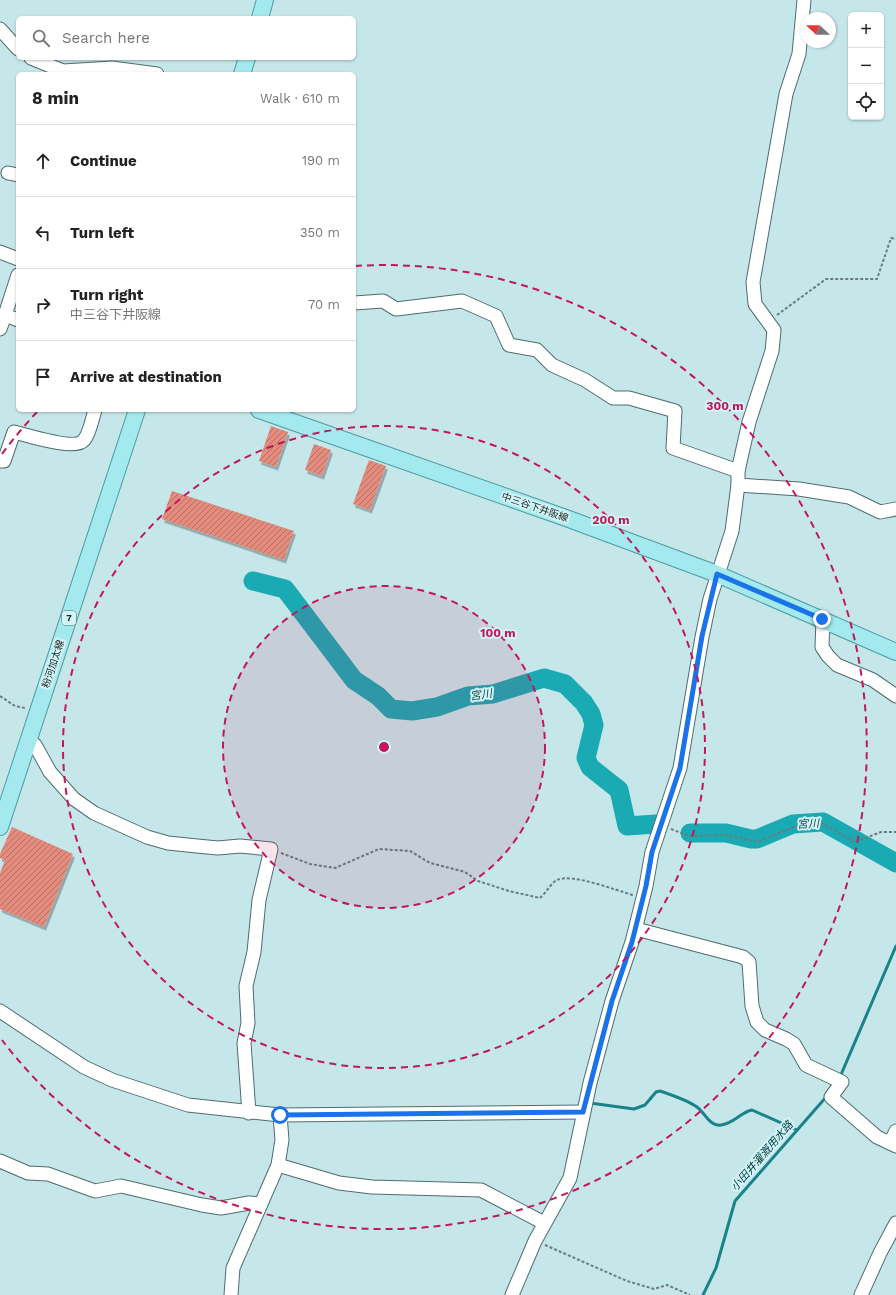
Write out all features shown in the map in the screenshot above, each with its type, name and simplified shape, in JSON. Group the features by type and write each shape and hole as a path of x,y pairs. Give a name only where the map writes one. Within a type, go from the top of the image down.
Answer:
{"main road":[{"path":"261,16 265,0"},
{"path":"243,72 246,60"},
{"name":"粉河加太線","path":"0,827 137,412"},
{"name":"中三谷下井阪線","path":"267,412 566,518 717,574 896,652"}],"street":[{"path":"512,1295 535,1241 570,1178 583,1112 612,1001 636,929 652,852 680,768 702,636 717,574 732,531 738,485 738,471 749,422 772,351 774,330 755,304 753,282 786,94 799,54 804,0"},
{"path":"0,29 16,47"},
{"path":"36,60 63,71 126,72"},
{"path":"0,252 16,258"},
{"path":"0,329 16,281"},
{"path":"356,303 383,301 396,308 462,301 496,316 509,345 537,350 552,365 585,380 613,398 629,398 675,411 673,448 738,471"},
{"path":"5,315 16,319"},
{"path":"0,461 4,461 14,432 41,437 62,444 80,444 84,440 94,412"},
{"path":"738,485 799,489 849,497 880,512 896,509"},
{"path":"822,619 822,648 828,656 837,665 873,680 896,696"},
{"path":"28,742 35,745 50,772 74,799 94,813 147,837 168,843 197,846 218,848 240,846 271,849 259,900 254,952 246,986 248,1023 244,1043 249,1113"},
{"path":"636,929 743,957 750,962 752,1006 757,1022 765,1030 794,1044 806,1065 842,1082 831,1097 877,1137 894,1140"},
{"path":"0,1011 84,1067 112,1080 188,1105 249,1113 280,1115 583,1112"},
{"path":"231,1295 233,1268 278,1165 282,1140 280,1115"},
{"path":"0,1161 28,1173 48,1174 95,1191 121,1186 221,1208 249,1203 261,1204"},
{"path":"278,1165 339,1183 372,1187 481,1190 544,1223"},
{"path":"862,1295 880,1253 896,1223"}],"path":[{"path":"768,322 826,279 877,279 892,238 896,239"},
{"path":"0,696 15,706 38,710"},
{"path":"661,824 689,836 727,835 757,842 794,826 815,823 823,824 855,842 881,832 896,832"},
{"path":"271,849 310,864 335,868 379,849 410,851 430,863 464,872 478,881 509,891 540,898 547,893 556,881 568,878 643,898"},
{"path":"535,1241 626,1281 654,1289 667,1285 690,1295"}],"building":[{"path":"271,426 288,432 276,467 259,461"},
{"path":"314,444 331,450 322,476 305,470"},
{"path":"369,460 386,466 370,510 353,504"},
{"path":"172,491 294,531 284,560 162,519"},
{"path":"12,827 73,854 44,927 0,909 0,873 5,860 0,858 0,854"}],"waterway":[{"name":"宮川","path":"253,581 285,589 354,680 378,696 391,709 412,711 437,707 468,696 493,694 544,678 565,684 584,703 591,714 594,725 586,758 590,767 619,790 627,826 656,824"},
{"name":"宮川","path":"690,833 726,833 757,839 793,824 823,822 896,863"},
{"name":"小田井灌漑用水路","path":"840,1077 896,946"},
{"path":"590,1103 634,1109 645,1105 656,1092 660,1091 693,1104 711,1122 717,1125 729,1123 744,1113 752,1110 797,1130"},
{"name":"小田井灌漑用水路","path":"703,1295 716,1268 735,1201 827,1096"}],"route":[{"path":"280,1115 583,1112 612,1001 632,942 646,886 652,852 680,768 686,737 692,688 710,599 717,574 822,619"}]}
